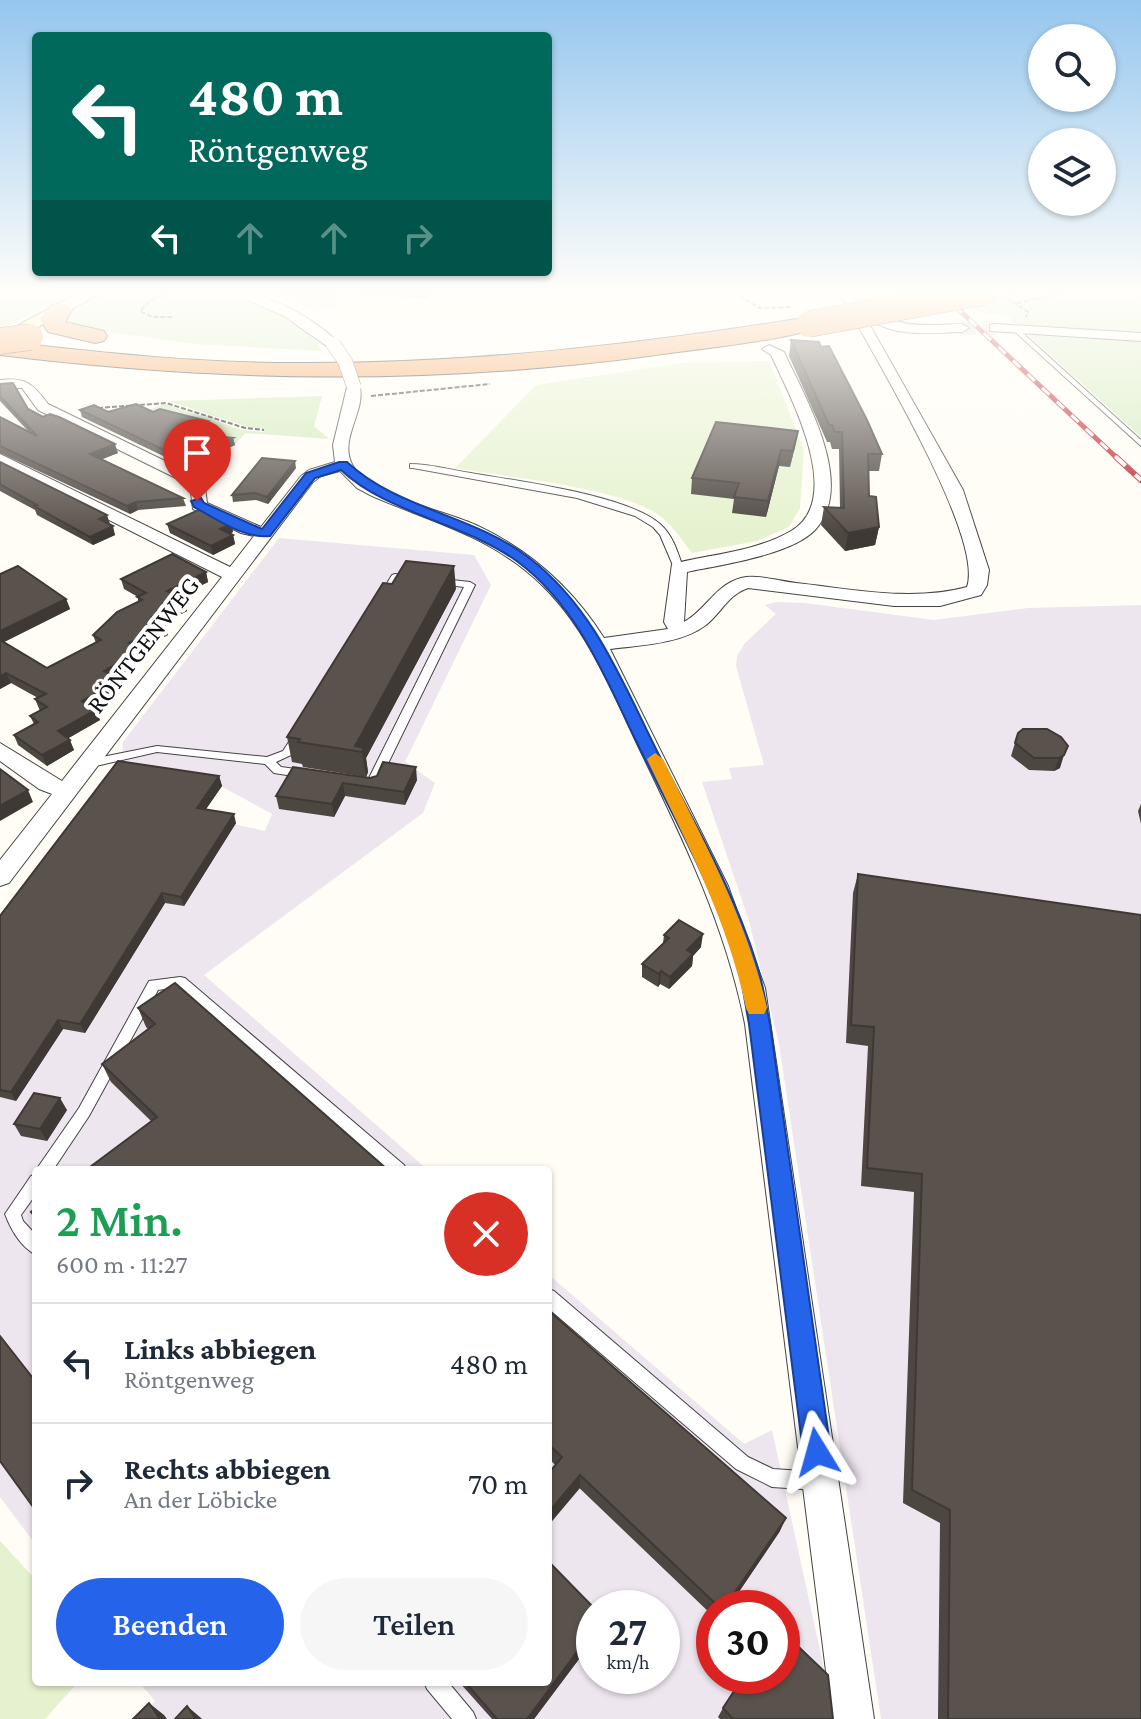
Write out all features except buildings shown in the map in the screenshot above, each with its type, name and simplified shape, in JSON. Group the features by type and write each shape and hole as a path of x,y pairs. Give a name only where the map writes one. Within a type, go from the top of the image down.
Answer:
{"highway":[{"path":"49,372 142,379 270,382 483,372"}],"street":[{"path":"8,372 16,382 27,385 43,407 198,483 199,505 247,529 265,533"},
{"path":"349,372 354,387 354,401 343,435 343,465 363,484 465,526 521,558 565,597 599,645 711,875 747,965 759,1024 853,1719"},
{"path":"678,630 674,622 678,568 774,545 800,533 816,516 820,506 823,469 816,443 786,372"},
{"path":"599,645 678,630 701,620 729,588 746,582 894,600 940,600 974,591 980,570 955,490 890,372"},
{"path":"0,459 232,575"},
{"name":"RÖNTGENWEG","path":"0,877 311,476 343,465"},
{"path":"0,750 47,784 66,791"}],"lane":[{"path":"1062,372 1141,444"},
{"path":"413,466 594,499 639,514 663,532 678,568"},
{"path":"356,782 372,784 470,585 395,577 379,604"},
{"path":"87,764 157,749 268,761 287,753 304,726"},
{"path":"268,761 278,770 325,777"},
{"path":"47,1166 84,1112 154,985 180,982 394,1166"},
{"path":"32,1187 13,1214 17,1225 32,1242"},
{"path":"552,1300 742,1463 772,1478 821,1481"},
{"path":"437,1686 466,1719"}],"path":[{"path":"60,416 114,405 166,403 245,428 264,430"}],"shaded area":[{"path":"279,538 474,555 491,585 405,762 435,783 423,813 204,975 423,1166 32,1166 32,1540 0,1497 0,930 121,771 123,742","holes":["221,786 272,814 265,831 201,817"]},
{"path":"776,602 934,620 1028,608 1141,605 1141,1719 881,1719 779,1044 749,921 702,782 732,779 729,768 764,765 736,666 737,656 745,643 776,614 765,605"},
{"path":"552,1277 744,1444 772,1430 835,1719 138,1719 155,1701 142,1686 552,1686"}],"green space":[{"path":"621,372 773,372 804,450 800,508 789,527 757,541 692,553 665,521 636,503 586,489 455,468 536,385"},
{"path":"1069,372 1141,372 1141,437"},
{"path":"322,396 314,426 329,439 246,433 234,445 153,427 146,411 165,404 243,430 263,432 265,429 248,427 168,401"},
{"path":"0,1541 32,1576 32,1686 74,1686 45,1719 0,1719"}],"railway":[{"path":"1026,372 1118,459"},
{"path":"1116,457 1141,480"}],"slow traffic":[{"path":"655,759 741,944 757,1008"}],"route":[{"path":"197,501 199,505 247,529 265,533 307,479 315,473 343,465 363,484 473,530 507,548 543,574 586,625 599,645 711,875 747,965 759,1024 817,1452"}]}
